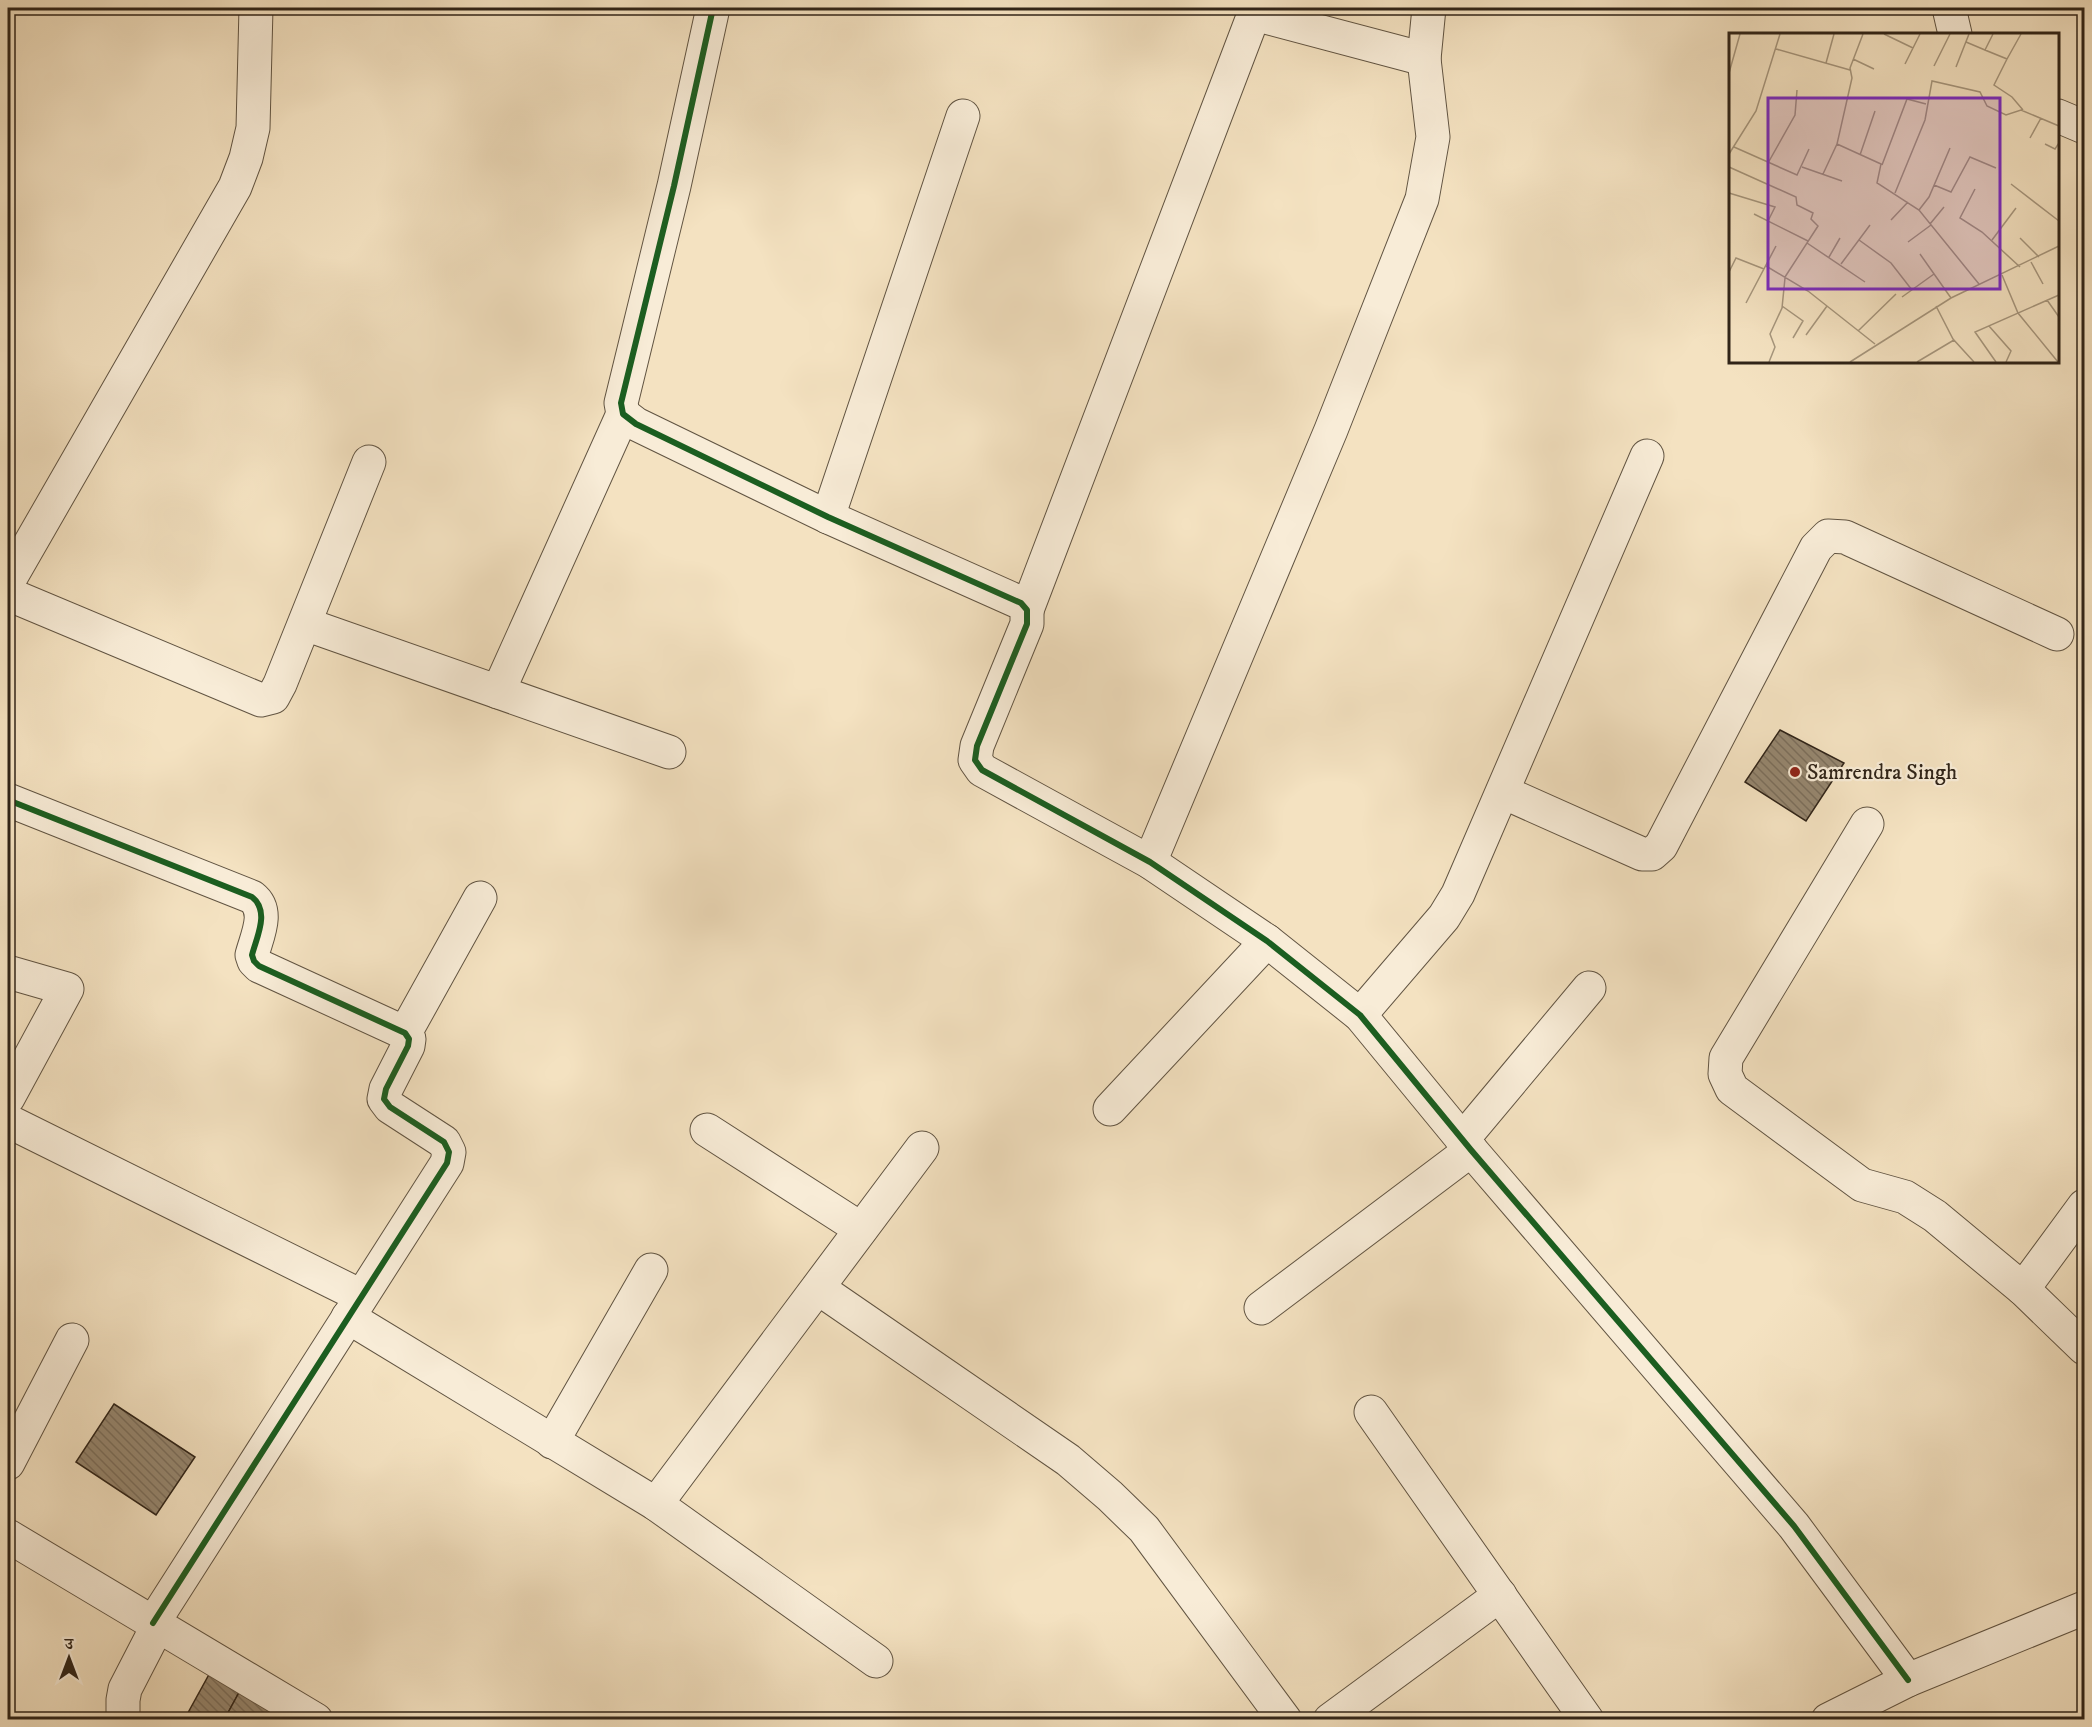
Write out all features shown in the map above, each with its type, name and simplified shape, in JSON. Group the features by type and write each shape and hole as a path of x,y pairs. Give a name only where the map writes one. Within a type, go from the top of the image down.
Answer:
{"street":[{"path":"8,582 235,187 246,158 253,128 256,8"},
{"path":"498,692 623,414 621,403 674,186 713,8"},
{"path":"1150,862 1331,430 1422,199 1433,137 1424,59 1429,8"},
{"path":"1949,8 1955,33"},
{"path":"1424,59 1254,14 1027,610 1027,624 977,746 975,760 982,770 1150,862 1268,941 1360,1015 1466,1145 1794,1526 1908,1680"},
{"path":"828,517 963,116"},
{"path":"2059,116 2085,127"},
{"path":"623,414 636,424 828,517 1021,603 1027,610"},
{"path":"1360,1015 1444,917 1458,894 1647,456"},
{"path":"8,594 261,700 273,697 369,462"},
{"path":"1503,792 1642,854 1652,854 1661,846 1816,548 1828,536 1845,537 2057,634"},
{"path":"304,624 669,753"},
{"path":"8,800 252,897 262,908 262,918 252,955 259,966 405,1033 410,1039 386,1089 384,1099 390,1107 444,1142 449,1152 447,1163 155,1624 125,1689 123,1719"},
{"path":"1867,825 1726,1058 1725,1074 1732,1089 1862,1185 1905,1197 1935,1216 2023,1289 2085,1348"},
{"path":"405,1033 480,898"},
{"path":"1110,1108 1268,941"},
{"path":"8,972 67,989 8,1098"},
{"path":"1261,1308 1466,1145 1589,988"},
{"path":"8,1120 355,1306 552,1442 656,1504 876,1661"},
{"path":"706,1130 861,1229"},
{"path":"656,1504 922,1148"},
{"path":"2023,1289 2085,1206"},
{"path":"552,1442 651,1270"},
{"path":"818,1288 1068,1460 1110,1496 1143,1529 1285,1719"},
{"path":"8,1463 72,1340"},
{"path":"1371,1412 1587,1719"},
{"path":"8,1536 316,1719"},
{"path":"1330,1719 1500,1595"},
{"path":"1828,1719 1908,1680 2085,1608"}],"building":[{"name":"Samrendra Singh","path":"1780,730 1844,763 1806,821 1745,782"},
{"path":"114,1404 195,1457 156,1515 76,1462"},
{"path":"212,1669 242,1687 224,1720 184,1720"},
{"path":"242,1687 274,1704 266,1720 224,1720"}],"cycle path":[{"path":"713,8 674,186 621,403 623,414 636,424 828,517 1021,603 1027,610 1027,624 977,746 975,760 982,770 1150,862 1267,941 1360,1015 1471,1150 1794,1526 1908,1680"},
{"path":"8,800 252,897 260,909 261,916 252,955 259,966 405,1033 409,1039 408,1046 386,1089 384,1099 390,1107 444,1142 449,1152 447,1163 153,1623"}],"place":[{"name":"Samrendra Singh","path":"1795,772"}]}
